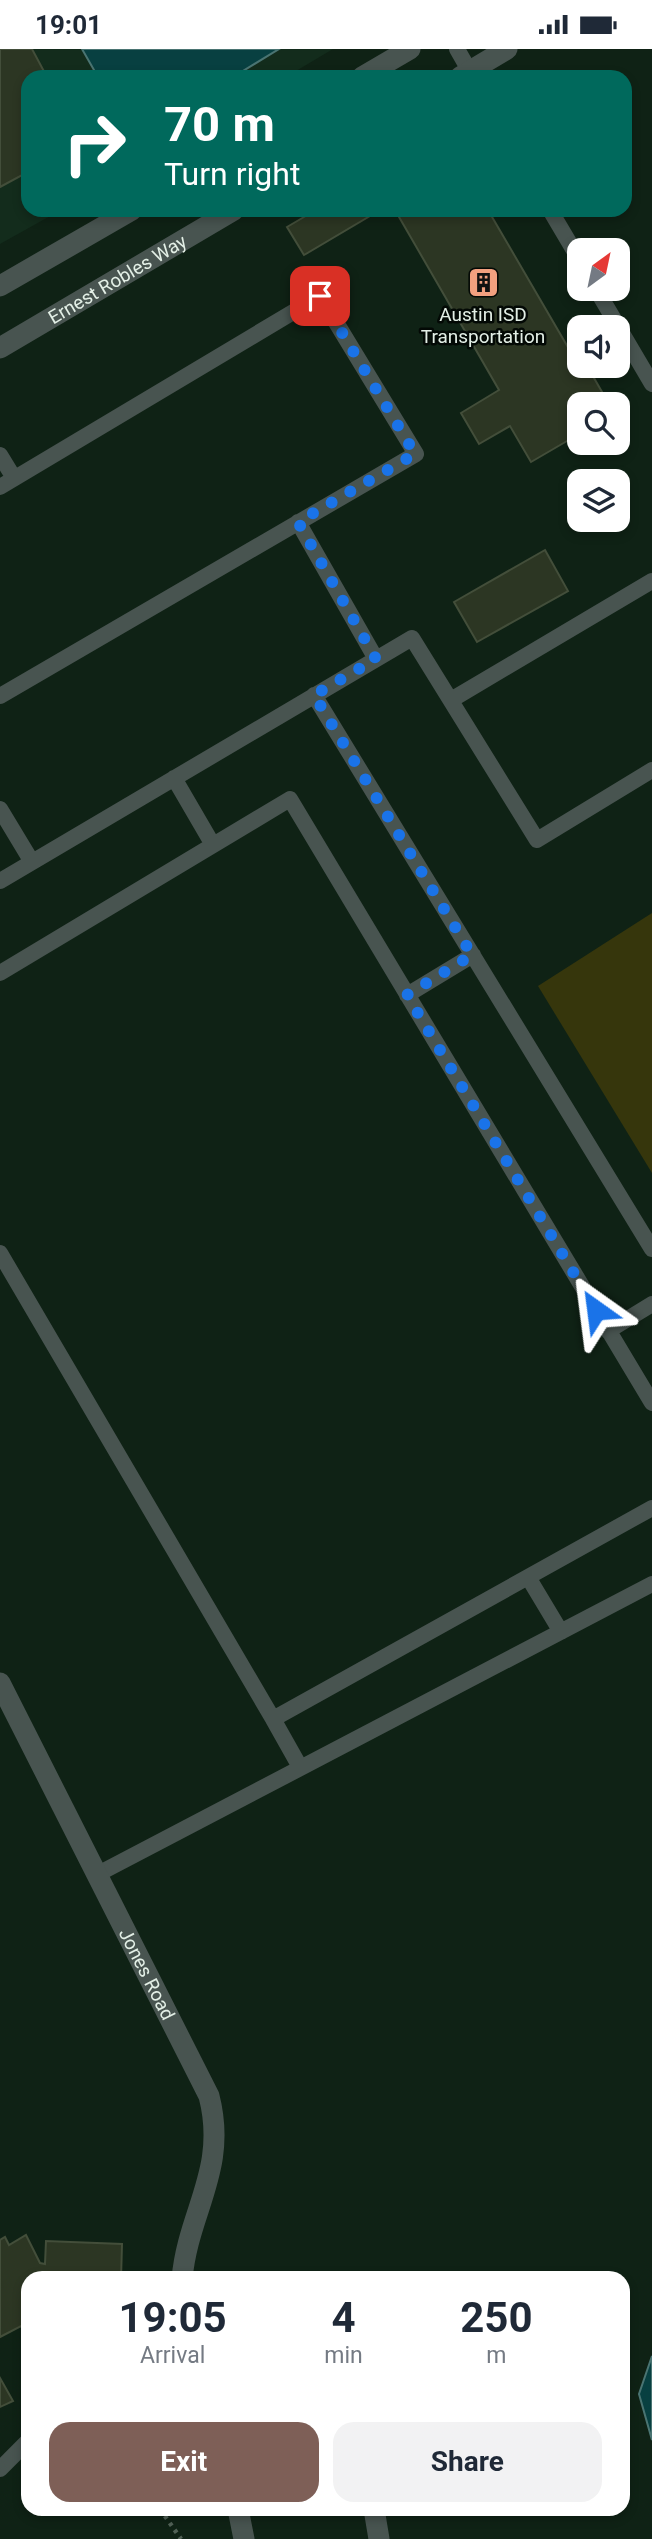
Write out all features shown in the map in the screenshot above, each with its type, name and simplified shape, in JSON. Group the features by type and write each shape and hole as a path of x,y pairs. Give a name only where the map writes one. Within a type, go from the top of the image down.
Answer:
{"street":[{"path":"374,70 410,49"},
{"path":"475,70 507,49"},
{"path":"0,286 120,217"},
{"name":"Ernest Robles Way","path":"0,348 222,217"},
{"name":"Jones Road","path":"0,1683 209,2096 216,2123 213,2160 184,2271"},
{"path":"239,2516 244,2539"},
{"path":"375,2516 379,2539"}],"lane":[{"path":"457,49 465,70"},
{"path":"554,217 567,239"},
{"path":"0,455 7,483 320,296 415,454 0,696"},
{"path":"603,301 652,384"},
{"path":"298,522 376,659"},
{"path":"451,700 652,581"},
{"path":"0,881 412,638 537,840 652,770"},
{"path":"314,695 652,1249"},
{"path":"174,778 213,845"},
{"path":"0,973 290,799 652,1403"},
{"path":"0,809 32,862"},
{"path":"407,995 472,955"},
{"path":"0,1253 300,1767"},
{"path":"608,1331 652,1304"},
{"path":"273,1719 652,1508"},
{"path":"528,1577 561,1632"},
{"path":"96,1875 652,1584"},
{"path":"0,2469 21,2448"}],"path":[{"path":"165,2516 181,2539"}],"shaded area":[{"path":"0,49 333,49 298,70 21,70 21,217 48,217 0,244"},
{"path":"652,913 652,1173 538,986"}],"water":[{"path":"82,49 279,49 244,70 94,70"},
{"path":"652,2356 652,2440 639,2394"}],"building":[{"path":"0,49 32,49 43,70 21,70 21,176 0,187"},
{"path":"304,217 368,217 304,255 287,227"},
{"name":"Austin ISD Transportation","path":"399,217 492,217 567,346 567,378 594,378 602,392 567,392 567,441 531,462 510,426 479,444 461,413 499,390"},
{"path":"545,550 568,591 477,642 454,602"},
{"path":"26,2235 40,2263 45,2264 46,2241 122,2244 121,2271 21,2271 21,2326 0,2337 0,2240 5,2237 9,2245"},
{"path":"0,2378 13,2401 0,2407"}],"place":[{"name":"Austin ISD Transportation","path":"483,283"}],"route":[{"path":"320,296 415,454 298,522 376,659 314,695 472,955 407,995 596,1310"}]}
